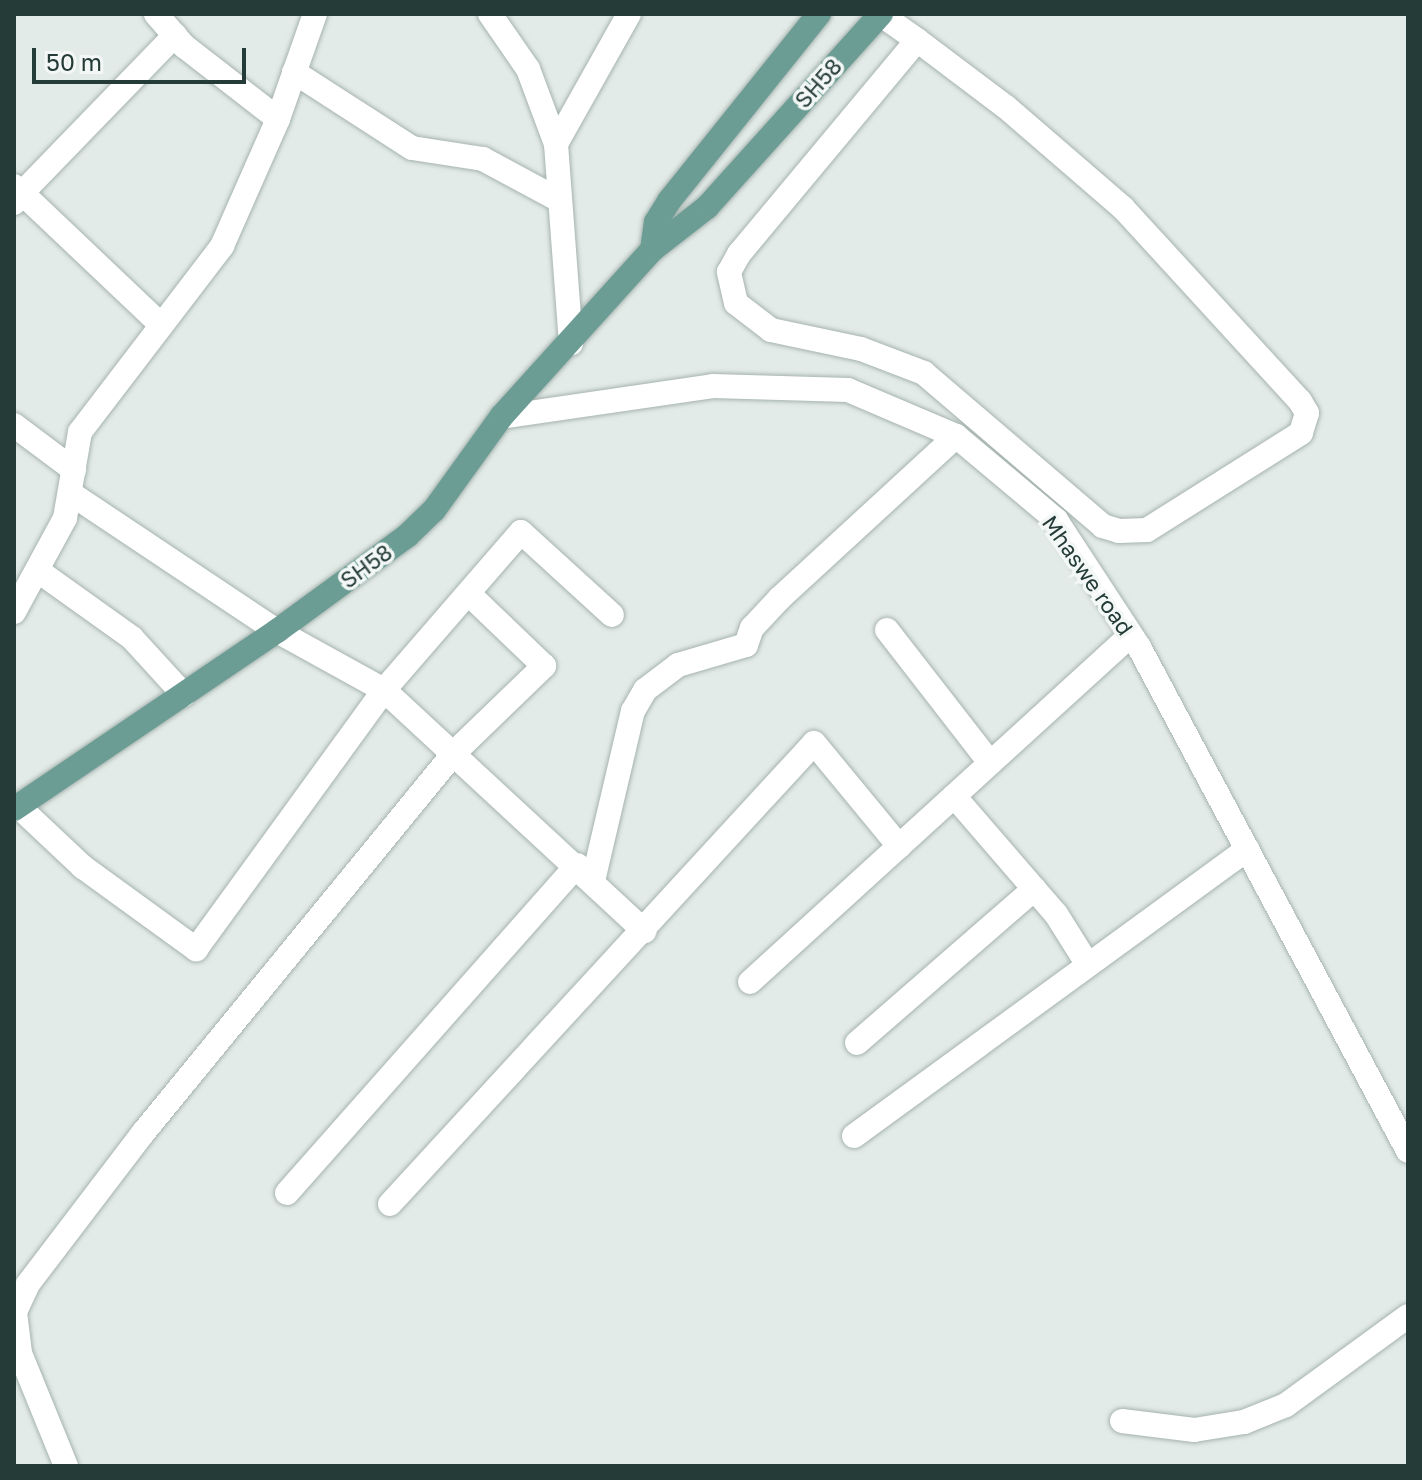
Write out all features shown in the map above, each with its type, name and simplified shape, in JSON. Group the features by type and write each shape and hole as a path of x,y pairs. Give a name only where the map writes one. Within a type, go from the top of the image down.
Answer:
{"main road":[{"name":"SH58","path":"652,250 656,222 669,201 819,14"},
{"name":"SH58","path":"16,808 277,631 434,510 501,417 652,250 707,207 881,14"}],"street":[{"path":"156,14 175,35 278,119"},
{"path":"14,612 65,518 80,432 222,246 278,119 315,14"},
{"path":"490,14 528,69 556,144 571,343"},
{"path":"556,144 629,14"},
{"path":"881,14 917,40 1006,107 1123,208 1300,401 1307,413 1301,433 1147,530 1119,531 1103,526 924,373 861,349 771,330 736,303 729,272 739,254 917,40"},
{"path":"161,325 17,194 175,35"},
{"path":"294,72 412,148 483,159 559,200"},
{"name":"Mhaswe road","path":"501,417 713,386 848,390 956,436 1056,520 1131,635 1408,1151"},
{"path":"14,425 72,481 277,631 384,690 455,752 644,931"},
{"path":"287,1193 585,873 633,711 645,690 678,665 746,645 752,628 780,598 956,436"},
{"path":"16,808 83,867 196,949 384,690 521,532 612,615"},
{"path":"37,570 132,638 184,695"},
{"path":"66,1466 17,1355 15,1312 28,1284 143,1133 455,752 544,666 469,594"},
{"path":"887,630 990,763"},
{"path":"750,982 1131,635"},
{"path":"390,1204 814,743 899,846"},
{"path":"954,796 1034,889 1088,965"},
{"path":"854,1136 1247,849"},
{"path":"857,1043 1034,889"},
{"path":"1122,1421 1194,1430 1244,1422 1286,1405 1408,1316"}]}
